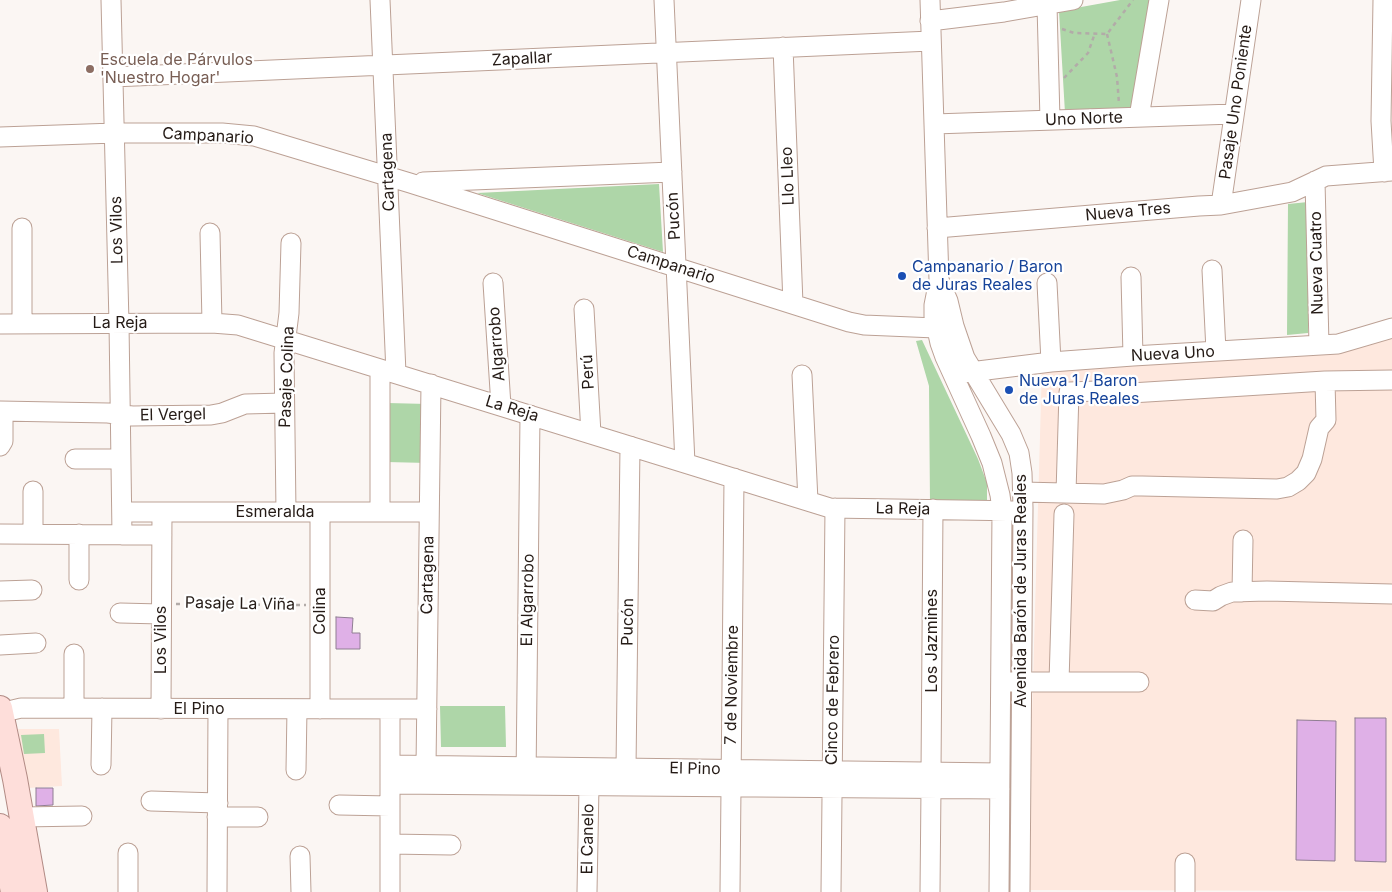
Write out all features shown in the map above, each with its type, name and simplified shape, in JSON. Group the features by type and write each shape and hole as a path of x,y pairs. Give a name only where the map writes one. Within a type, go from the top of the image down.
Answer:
{"main road":[{"path":"0,711 35,892"},
{"path":"0,826 8,882"}],"street":[{"name":"Los Vilos","path":"111,0 120,323 122,535"},
{"name":"Cartagena","path":"380,0 388,177 388,371 380,512"},
{"name":"Pucón","path":"664,0 685,463"},
{"name":"Avenida Barón de Juras Reales","path":"930,0 939,280 934,305 936,328 952,374 982,436 992,462 1002,510 999,892"},
{"path":"930,21 1004,12 1073,0"},
{"path":"1139,117 1159,0"},
{"name":"Pasaje Uno Poniente","path":"1221,205 1251,0"},
{"path":"1383,0 1381,121 1388,171"},
{"path":"1047,5 1050,120"},
{"name":"Zapallar","path":"113,77 931,41"},
{"name":"Llo Lleo","path":"783,48 793,304"},
{"name":"Uno Norte","path":"934,124 1234,114"},
{"name":"Campanario","path":"0,137 115,133 245,134 410,183 856,324 936,328"},
{"name":"Nueva Tres","path":"937,228 1221,205 1292,192 1326,176 1388,171"},
{"name":"Campanario","path":"410,183 672,172"},
{"name":"Nueva Cuatro","path":"1315,181 1319,345"},
{"path":"22,228 22,324"},
{"path":"210,233 212,323"},
{"name":"Pasaje Colina","path":"286,512 284,353 290,313 292,243"},
{"path":"1212,270 1216,351"},
{"path":"1131,277 1133,356"},
{"name":"Avenida Barón de Juras Reales","path":"939,280 948,301 959,343 972,371 1011,434 1019,453 1022,473 1020,892"},
{"name":"Algarrobo","path":"493,283 501,406"},
{"path":"1047,283 1052,362"},
{"name":"Perú","path":"584,309 591,434"},
{"name":"La Reja","path":"0,324 212,323 238,325 835,508 1002,510 1023,502 1066,493 1104,494 1132,486 1277,489 1288,487 1306,473 1312,459 1319,428 1326,420 1326,381"},
{"name":"Nueva Uno","path":"952,374 1052,362 1338,344 1392,328"},
{"path":"802,375 808,501"},
{"path":"1066,493 1069,392 1132,393 1326,381 1392,380"},
{"name":"Cartagena","path":"426,766 431,384"},
{"name":"El Vergel","path":"2,412 108,412 132,416 212,415 245,404 284,403"},
{"path":"0,446 2,441 2,412"},
{"name":"El Algarrobo","path":"526,776 530,415"},
{"name":"Pucón","path":"626,768 630,446"},
{"path":"75,459 121,459"},
{"name":"7 de Noviembre","path":"730,892 734,478"},
{"path":"33,490 33,534"},
{"name":"Cinco de Febrero","path":"831,892 835,508"},
{"name":"Los Jazmines","path":"930,892 933,509"},
{"name":"Esmeralda","path":"122,512 429,512"},
{"name":"Los Vilos","path":"161,709 166,609 162,512"},
{"name":"Colina","path":"320,512 320,709"},
{"path":"1059,682 1064,514"},
{"path":"0,534 162,535"},
{"path":"79,534 79,580"},
{"path":"1242,592 1243,540"},
{"path":"0,591 32,590"},
{"path":"1195,600 1213,601 1232,592 1392,594"},
{"name":"Pasaje La Viña","path":"120,613 166,609"},
{"path":"0,645 36,643"},
{"path":"74,654 74,708"},
{"path":"1001,682 1139,682"},
{"name":"El Pino","path":"0,711 21,708 426,709"},
{"path":"101,765 102,708"},
{"path":"217,892 218,709"},
{"path":"296,770 297,709"},
{"path":"390,709 390,892"},
{"name":"El Pino","path":"390,765 426,766 526,776 589,786 731,778 1000,781"},
{"name":"El Pino","path":"390,784 626,768 731,778"},
{"name":"El Canelo","path":"587,892 589,786"},
{"path":"151,801 258,817"},
{"path":"339,806 390,806"},
{"path":"22,817 82,816"},
{"path":"390,844 451,845"},
{"path":"128,853 128,892"},
{"path":"300,856 301,892"},
{"path":"1184,863 1185,892"}],"path":[{"path":"1107,34 1133,0"},
{"path":"1048,24 1074,33 1107,34"},
{"path":"1049,93 1088,53 1095,33"},
{"path":"1107,34 1117,77 1120,118"},
{"name":"Pasaje La Viña","path":"166,609 308,606"}],"shaded area":[{"path":"1392,337 1392,891 1027,890 1042,366 1327,354"},
{"path":"18,729 59,729 62,786 28,788"}],"green space":[{"path":"1120,0 1152,0 1135,111 1065,113 1059,11"},
{"path":"659,184 663,252 477,193"},
{"path":"1308,202 1308,333 1287,335 1288,204"},
{"path":"922,340 978,459 987,483 987,506 930,504 929,386 916,341"},
{"path":"387,403 428,404 428,463 386,462"},
{"path":"440,706 505,706 506,747 441,747"},
{"path":"44,734 45,753 24,754 21,735"}],"building":[{"path":"336,617 353,618 352,633 360,633 360,649 336,649"},
{"path":"1355,718 1386,718 1386,862 1355,861"},
{"path":"1297,720 1336,721 1335,861 1296,860"},
{"path":"36,788 53,788 53,805 36,806"}],"place":[{"name":"Escuela de Párvulos 'Nuestro Hogar'","path":"90,69"},
{"name":"Campanario / Baron de Juras Reales","path":"902,276"},
{"name":"Nueva 1 / Baron de Juras Reales","path":"1009,390"}]}
